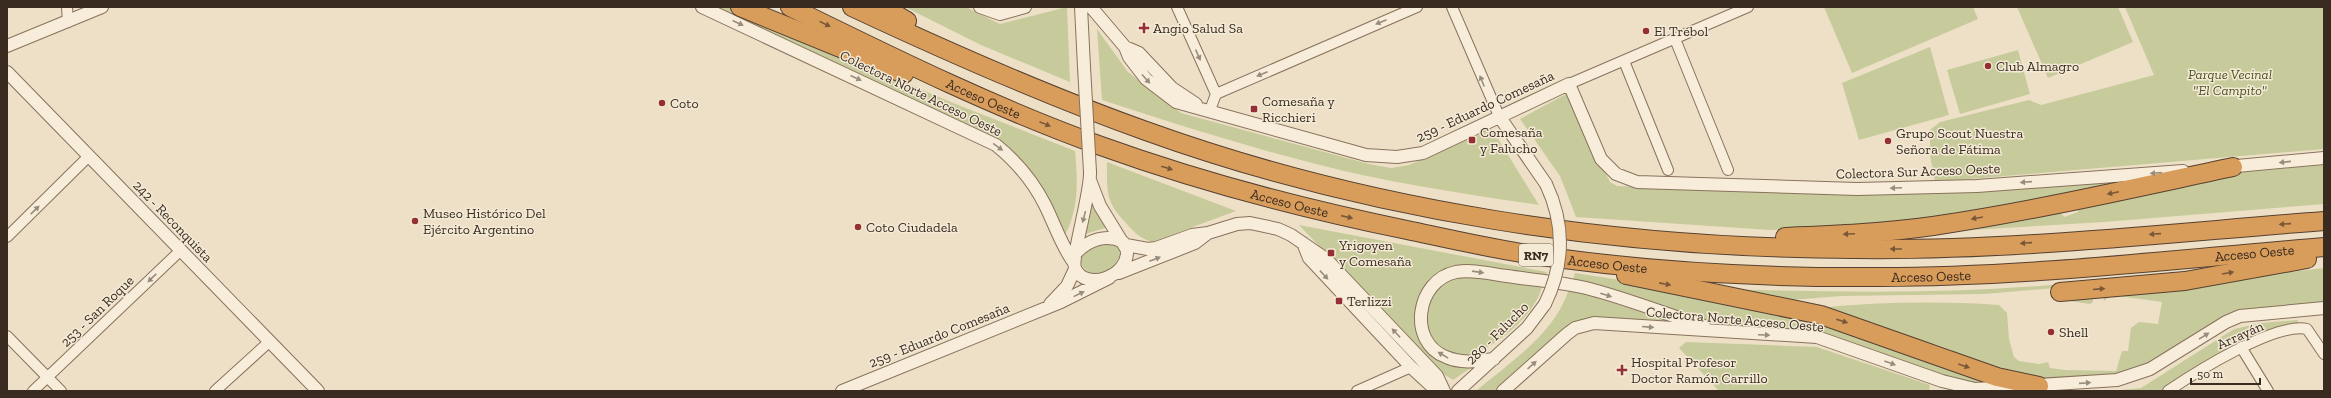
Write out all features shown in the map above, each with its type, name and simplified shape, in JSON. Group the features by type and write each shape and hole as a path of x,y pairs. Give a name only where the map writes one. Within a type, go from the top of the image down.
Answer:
{"highway":[{"path":"740,7 923,82 1007,109"},
{"name":"Acceso Oeste","path":"790,7 1007,109 1100,146 1220,184 1368,222 1545,257 1701,272 1822,277 1890,277 1995,273 2324,247"},
{"name":"Acceso Oeste","path":"852,7 1048,94 1148,132 1308,180 1432,208 1491,219 1577,231 1670,241 1786,248 1919,249 1987,246 2324,221"},
{"path":"883,7 980,65"},
{"path":"1670,241 1867,233 1932,226 2071,202 2233,167"},
{"path":"2060,292 2185,281 2324,256"},
{"path":"1545,257 1647,280 1820,314 1997,377 2039,386"}],"street":[{"path":"68,7 68,22"},
{"path":"7,46 102,7"},
{"name":"Colectora Norte Acceso Oeste","path":"702,7 996,145 1013,159 1031,181 1045,204 1064,250 1075,262"},
{"path":"980,7 1000,14 1025,7"},
{"path":"1082,7 1090,176 1075,262 1084,277 1099,279 1114,275 1124,266 1128,256 1124,244 1100,206 1090,176"},
{"name":"259 - Eduardo Comesaña","path":"1092,7 1125,47 1139,53 1172,88 1206,109 1366,155 1382,157 1409,156 1423,153 1498,116 1675,39 1726,11 1748,7"},
{"path":"1177,7 1216,94"},
{"path":"1206,109 1216,94 1417,7"},
{"name":"280 - Falucho","path":"1452,7 1498,116 1546,184 1557,214 1560,244 1556,275 1545,304 1527,328 1458,391"},
{"path":"1675,39 1728,170"},
{"path":"1624,61 1668,170"},
{"name":"242 - Reconquista","path":"7,72 318,391"},
{"name":"Colectora Sur Acceso Oeste","path":"1569,84 1601,159 1616,174 1637,182 1821,189 1977,186 2233,167 2324,158"},
{"path":"7,237 89,156"},
{"name":"259 - Eduardo Comesaña","path":"1124,244 1148,249 1192,234 1208,233 1237,224 1264,226 1278,229 1303,243 1326,259 1437,376 1444,391"},
{"name":"259 - Eduardo Comesaña","path":"842,391 1081,293 1114,275 1195,243 1208,233"},
{"path":"1075,262 1094,240 1109,238 1124,244"},
{"path":"1303,243 1309,258 1411,367 1437,391"},
{"name":"253 - San Roque","path":"33,391 180,251"},
{"name":"259 - Eduardo Comesaña","path":"1048,306 1067,286 1075,262"},
{"path":"1494,359 1461,362 1453,360 1444,357 1427,340 1420,320 1423,300 1432,287 1447,275 1468,271 1573,286 1725,333"},
{"name":"Colectora Norte Acceso Oeste","path":"1503,391 1566,334 1584,325 1604,323 1725,333 1816,338 1942,381 1969,388 1995,389 2117,380 2150,369 2226,322 2240,316 2324,308"},
{"name":"Arrayán","path":"2168,391 2184,387 2241,347 2292,328 2307,328 2324,354"},
{"path":"7,336 61,391"},
{"path":"215,391 269,342"},
{"path":"2241,347 2268,391"},
{"path":"1357,391 1411,367"}],"green space":[{"path":"711,7 730,7 953,103 1075,151 1077,186 1075,207 1063,239 1003,144 951,117"},
{"path":"905,7 966,7 1000,24 1067,7 1070,82 981,45"},
{"path":"1824,7 1973,7 1978,19 1852,73"},
{"path":"2017,7 2118,7 2133,42 2048,78"},
{"name":"Parque Vecinal \"El Campito\"","path":"2125,7 2324,7 2324,149 1935,182 1930,155 1930,130 1940,122 2029,100 2041,105 2154,75"},
{"path":"1097,29 1128,72 1181,113 1369,164 1391,168 1409,165 1492,129 1539,205 1427,188 1343,171 1235,142 1102,100"},
{"path":"1930,47 1949,115 1859,140 1842,83"},
{"path":"2018,50 2030,94 1960,114 1947,70"},
{"path":"1566,94 1610,182 1617,186 1871,195 2154,178 1958,215 1886,224 1770,230 1576,217 1560,176 1520,119"},
{"path":"1107,162 1236,211 1152,242 1134,232 1118,215 1114,208 1108,195"},
{"path":"2324,165 2324,204 2104,222 1903,234 2059,210 2064,217 2078,212 2078,209 2233,173"},
{"path":"1092,197 1108,227 1082,235"},
{"path":"1299,225 1547,272 1545,279 1437,276 1419,297 1416,324 1424,346 1446,364 1475,365 1453,380 1437,370"},
{"path":"1106,241 1118,244 1122,249 1119,258 1107,270 1099,273 1092,273 1086,270 1081,264 1079,254"},
{"path":"2324,268 2324,302 2235,312 2151,364 2118,374 2043,381 1977,366 1974,358 1951,355 1952,350 1935,344 1925,343 1818,308 1863,304 1908,303 1999,305 2007,313 2009,339 2014,357 2019,361 2039,364 2048,362 2050,368 2065,370 2116,371 2122,351 2128,351 2131,328 2139,322 2158,324 2162,302 2111,295 2104,301 2103,295 2092,295 2093,302 2090,304 2056,299"},
{"path":"1575,273 1691,291 1780,310 2002,384 1965,383 1868,350 1704,321 1572,282"},
{"path":"1460,276 1542,286 1536,300 1526,316 1511,331 1493,344 1475,353 1458,355 1442,351 1431,337 1426,326 1425,317 1426,310 1437,286"},
{"path":"2072,283 2114,283 1984,294 1842,296 1790,300 1716,289 1894,292 2028,287"},
{"path":"1569,289 1673,322 1579,321 1494,391 1476,391 1517,358 1542,334 1562,305"},
{"path":"2298,320 2298,324 2164,391 2110,391 2141,388 2234,329 2261,323"},
{"path":"1686,342 1817,347 1930,385 1929,391 1719,391 1679,348"}],"place":[{"name":"Angio Salud Sa","path":"1144,28"},
{"name":"El Trébol","path":"1646,31"},
{"name":"Club Almagro","path":"1988,66"},
{"name":"Coto","path":"662,103"},
{"name":"Comesaña y Ricchieri","path":"1254,109"},
{"name":"Comesaña y Falucho","path":"1472,140"},
{"name":"Grupo Scout Nuestra Señora de Fátima","path":"1888,141"},
{"name":"Museo Histórico Del Ejército Argentino","path":"415,221"},
{"name":"Coto Ciudadela","path":"858,227"},
{"name":"Yrigoyen y Comesaña","path":"1331,253"},
{"name":"Terlizzi","path":"1339,301"},
{"name":"Shell","path":"2051,332"},
{"name":"Hospital Profesor Doctor Ramón Carrillo","path":"1622,370"}]}
